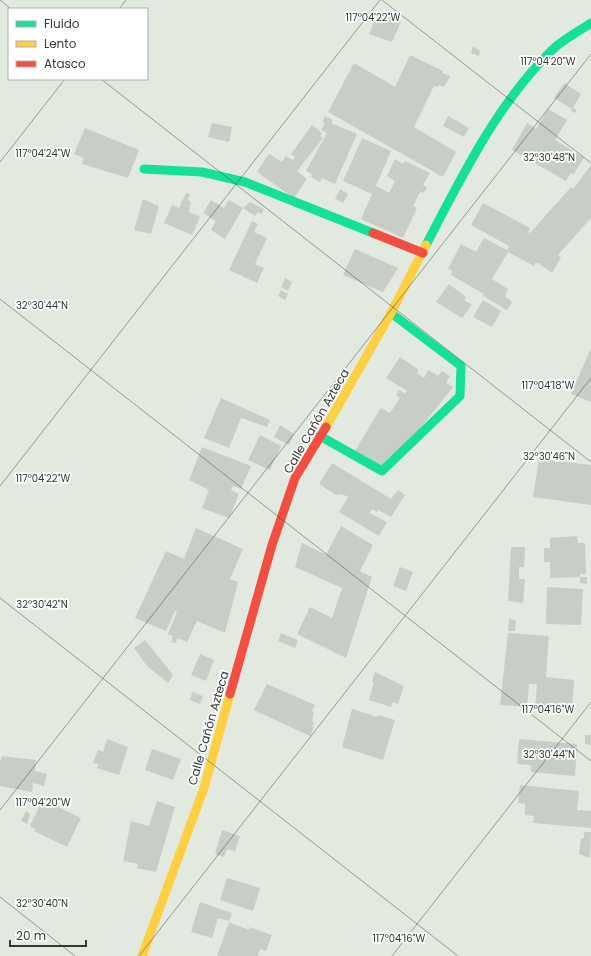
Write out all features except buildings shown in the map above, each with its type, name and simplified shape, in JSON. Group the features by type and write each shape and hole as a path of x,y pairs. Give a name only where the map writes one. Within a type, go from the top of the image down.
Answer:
{"main road":[{"name":"Calle Cañón Azteca","path":"142,956 204,788 272,546 295,478 392,313 473,154 510,98 552,50 591,23"},
{"path":"144,168 202,172 245,182 423,253"},
{"path":"320,436 382,471 460,396 460,366 392,313"}],"traffic: fast":[{"path":"426,245 481,143 513,95 531,72 555,47 591,23"},
{"path":"144,169 202,172 245,182 373,233"},
{"path":"320,436 382,471 460,396 461,366 391,313"}],"traffic: slow":[{"path":"326,427 391,313 426,245"},
{"path":"142,956 204,788 230,694"}],"traffic: jam":[{"path":"373,233 423,253"},
{"path":"230,694 272,545 295,478 326,427"}]}
